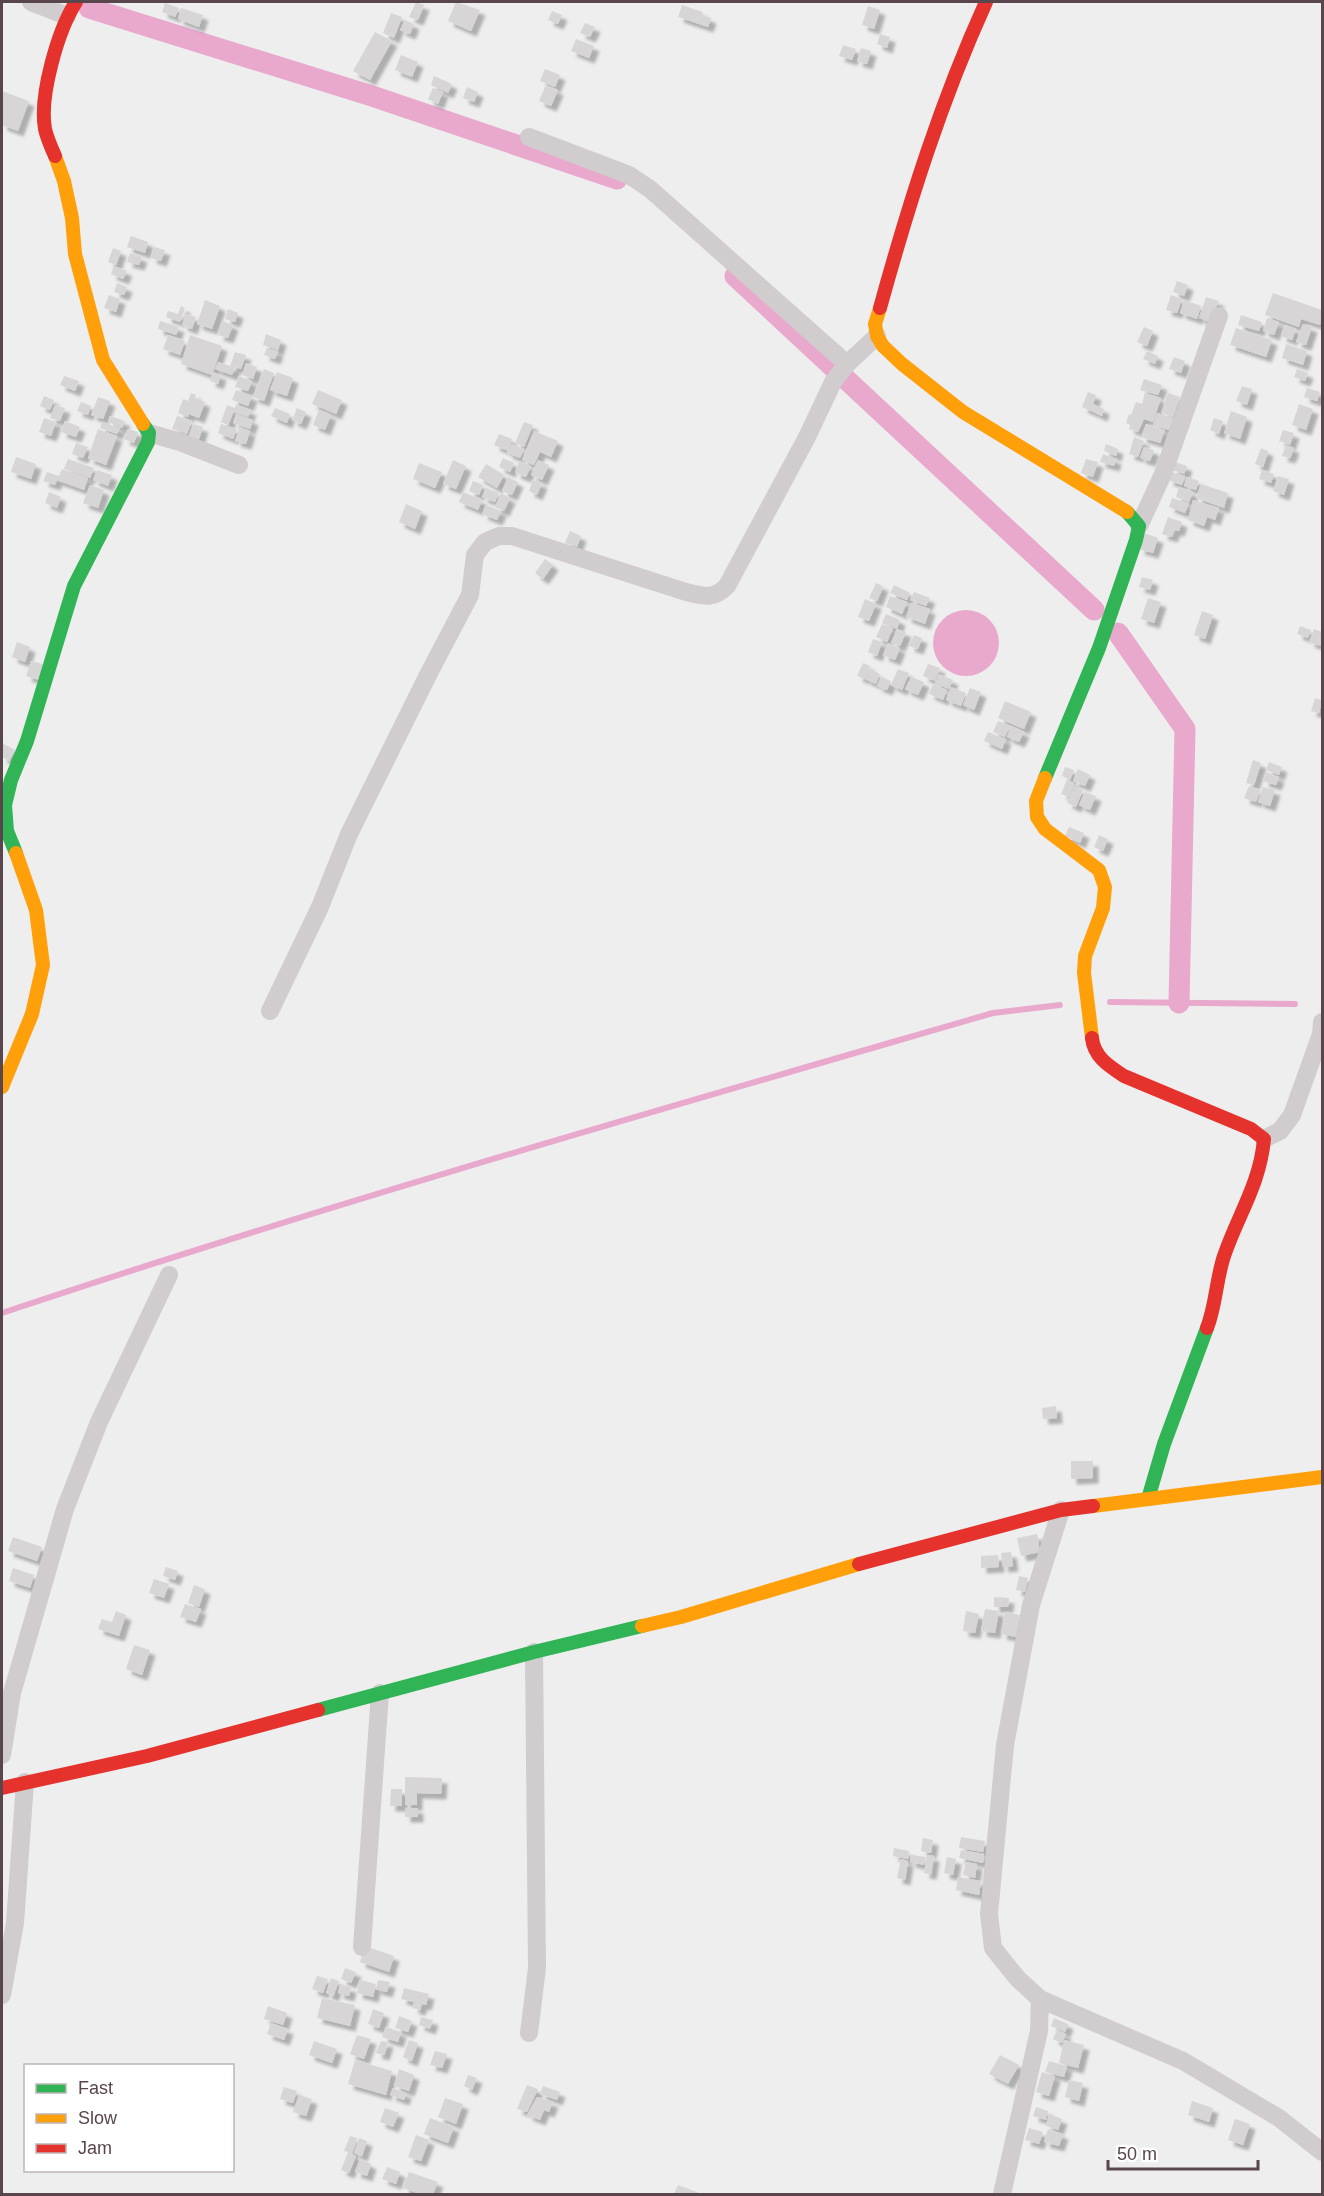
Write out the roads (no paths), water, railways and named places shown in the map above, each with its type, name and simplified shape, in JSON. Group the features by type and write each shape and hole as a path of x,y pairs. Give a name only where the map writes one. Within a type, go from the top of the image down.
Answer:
{"street":[{"path":"2,1087 32,1014 43,965 36,910 7,831 4,805 11,780 27,741 74,586 148,442 149,433 103,360 75,254 72,218 64,182 45,130 44,109 54,55 71,8 31,2"},
{"path":"986,2 946,94 917,176 875,324 877,336 883,346 902,364 963,412 1130,513 1139,525"},
{"path":"529,137 629,175 650,189 842,372"},
{"path":"1219,316 1163,474 1139,525 1133,550 1099,648 1036,801 1037,817 1045,829 1099,870 1105,887 1103,908 1085,956 1084,974 1093,1047 1105,1064 1124,1076 1251,1129 1264,1139"},
{"path":"270,1011 320,907 349,834 470,595 475,555 485,543 499,536 512,536 686,592 704,597 718,595 727,586 842,372 877,336"},
{"path":"149,433 180,442 239,465"},
{"path":"1264,1139 1280,1131 1292,1115 1321,1034 1323,1022"},
{"path":"1148,1499 1164,1444 1210,1320 1224,1257 1251,1196 1262,1160 1264,1139"},
{"path":"2,1755 12,1693 65,1509 99,1422 169,1275"},
{"path":"2,1788 147,1756 534,1652 681,1617 854,1565 1062,1510 1323,1477"},
{"path":"1062,1510 1031,1605 1005,1745 989,1914 993,1948 1018,1979 1040,1999 1183,2061 1280,2118 1323,2152"},
{"path":"529,2033 537,1968 534,1652"},
{"path":"362,1947 380,1693"},
{"path":"2,1995 15,1923 25,1782"},
{"path":"1002,2194 1040,2031 1040,1999"}],"waterway":[{"path":"89,8 372,96 617,179"},
{"path":"735,276 1094,610"},
{"path":"1118,633 1185,729 1179,1003"},
{"path":"1110,1002 1295,1004"},
{"path":"2,1313 372,1195 744,1085 993,1013 1060,1005"}]}
